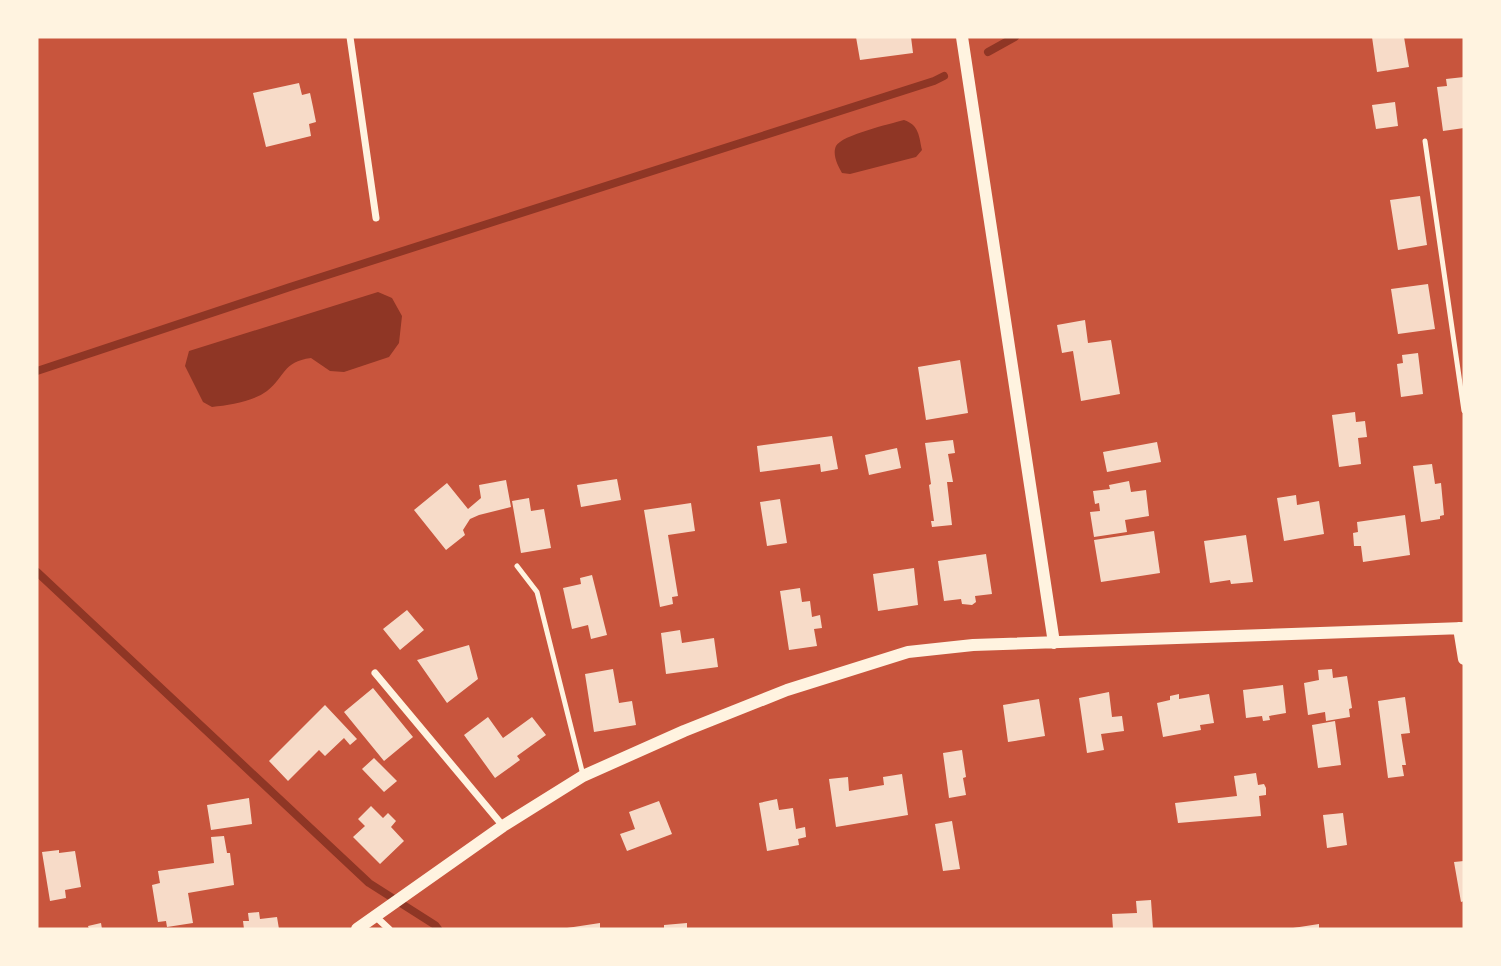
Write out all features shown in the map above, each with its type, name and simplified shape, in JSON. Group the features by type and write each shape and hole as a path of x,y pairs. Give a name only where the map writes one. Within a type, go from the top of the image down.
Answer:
{"street":[{"path":"350,37 376,218"},
{"path":"962,37 1054,643"},
{"path":"357,929 503,826 583,776 684,731 787,690 908,652 973,645 1462,628 1464,659"},
{"path":"375,673 503,826"},
{"path":"374,916 390,929"}],"lane":[{"path":"1425,141 1464,411"},
{"path":"517,566 537,592 583,776"}],"shaded area":[{"path":"904,120 913,125 919,136 922,150 916,157 850,174 842,173 835,153 840,142 867,130"},
{"path":"378,292 392,298 402,316 399,343 389,357 344,372 330,371 311,358 302,360 289,366 261,395 212,407 203,402 185,366 189,351"}],"building":[{"path":"856,37 911,37 913,53 860,60"},
{"path":"1372,37 1404,37 1409,67 1377,72"},
{"path":"1464,77 1464,128 1443,131 1437,87 1447,86 1446,79"},
{"path":"299,83 302,95 310,93 316,122 309,124 311,136 266,147 253,93"},
{"path":"1395,102 1398,126 1376,129 1372,105"},
{"path":"1420,196 1427,245 1398,250 1390,200"},
{"path":"1428,284 1435,329 1398,334 1391,289"},
{"path":"1085,320 1088,343 1111,340 1120,394 1081,401 1073,351 1062,353 1057,325"},
{"path":"1418,353 1423,394 1401,397 1397,364 1403,363 1402,355"},
{"path":"960,360 968,413 926,420 918,367"},
{"path":"1355,412 1356,422 1365,421 1367,437 1358,438 1361,464 1339,467 1332,415"},
{"path":"832,436 838,469 821,472 820,464 760,472 757,446"},
{"path":"953,440 955,453 948,454 953,482 947,482 952,525 932,527 931,521 934,521 931,484 925,443"},
{"path":"1157,442 1161,462 1107,472 1103,452"},
{"path":"897,448 901,468 869,475 865,455"},
{"path":"1432,464 1435,484 1441,483 1444,515 1440,516 1440,519 1421,522 1413,466"},
{"path":"617,479 621,500 581,507 577,485"},
{"path":"506,480 511,507 470,519 463,530 465,535 446,550 414,510 447,483 468,509 481,498 479,485"},
{"path":"1129,481 1131,492 1146,490 1149,516 1125,520 1127,532 1094,537 1090,512 1100,511 1099,503 1095,504 1093,491 1110,489 1109,485"},
{"path":"1296,495 1297,505 1319,501 1324,534 1284,541 1277,498"},
{"path":"529,498 531,511 544,509 551,548 521,553 512,501"},
{"path":"780,499 787,543 767,546 760,502"},
{"path":"691,503 695,531 668,535 678,596 672,597 673,604 660,607 644,510"},
{"path":"1405,515 1410,555 1363,562 1361,546 1354,546 1353,533 1358,532 1357,522"},
{"path":"1154,531 1160,573 1101,582 1094,540"},
{"path":"1246,535 1253,582 1231,584 1230,580 1210,583 1204,541"},
{"path":"986,554 992,594 975,596 976,602 972,605 962,604 961,599 944,601 938,561"},
{"path":"914,568 918,605 878,611 873,574"},
{"path":"592,575 607,635 591,639 588,625 572,629 563,588 581,584 580,578"},
{"path":"800,588 802,602 810,601 812,617 820,615 822,628 814,629 817,646 789,650 780,591"},
{"path":"407,610 424,630 400,650 383,629"},
{"path":"680,630 682,643 714,638 718,667 666,674 661,633"},
{"path":"469,645 478,679 447,703 417,660"},
{"path":"613,669 619,703 632,701 636,725 594,732 585,674"},
{"path":"1332,669 1333,678 1347,676 1352,708 1349,709 1350,717 1326,721 1325,712 1308,715 1304,683 1319,680 1318,670"},
{"path":"1283,685 1286,713 1269,716 1270,720 1263,721 1262,716 1246,718 1243,690"},
{"path":"373,688 413,737 384,761 344,712"},
{"path":"1109,692 1112,717 1122,716 1124,731 1101,734 1104,750 1087,753 1079,698"},
{"path":"1179,694 1179,699 1209,694 1214,723 1200,725 1201,730 1163,737 1157,703 1170,700 1170,696"},
{"path":"1405,697 1410,733 1401,734 1406,765 1402,765 1404,776 1388,778 1378,701"},
{"path":"1039,699 1045,736 1008,742 1003,705"},
{"path":"325,705 357,739 350,745 344,738 325,756 319,750 288,781 269,761"},
{"path":"488,717 503,738 532,717 546,735 517,756 520,760 495,778 464,735"},
{"path":"1335,721 1341,765 1318,768 1312,725"},
{"path":"962,750 966,795 949,798 943,753"},
{"path":"374,758 397,781 384,792 362,769"},
{"path":"1256,773 1258,785 1264,784 1266,788 1266,795 1259,796 1261,816 1178,823 1175,803 1237,796 1234,776"},
{"path":"902,774 908,815 836,827 829,779 848,777 849,791 884,785 883,777"},
{"path":"249,798 252,824 211,830 207,805"},
{"path":"777,799 779,810 793,808 796,829 805,827 806,837 798,839 799,845 767,851 759,803"},
{"path":"659,801 672,834 627,851 620,834 635,829 629,812"},
{"path":"371,806 383,818 388,813 396,821 391,827 404,841 380,864 353,837 365,826 358,819"},
{"path":"1343,813 1347,845 1327,848 1323,815"},
{"path":"952,821 960,869 943,871 935,824"},
{"path":"224,836 227,853 230,853 234,885 188,893 193,923 167,927 166,921 158,922 152,885 160,883 158,871 214,863 211,837"},
{"path":"59,850 59,853 75,851 81,887 65,890 66,898 50,901 42,852"},
{"path":"1464,861 1464,901 1461,902 1454,862"},
{"path":"1151,900 1153,929 1113,929 1112,914 1137,913 1136,901"},
{"path":"259,912 260,919 277,917 279,929 244,929 243,921 249,921 248,913"},
{"path":"101,923 102,929 89,929 88,926"},
{"path":"600,923 600,929 567,929 567,928"},
{"path":"687,923 687,929 664,929 664,925"},
{"path":"1319,924 1319,929 1293,929 1293,928"}],"waterway":[{"path":"988,52 1015,37"},
{"path":"37,371 944,76"},
{"path":"37,572 369,883 438,929"}]}
